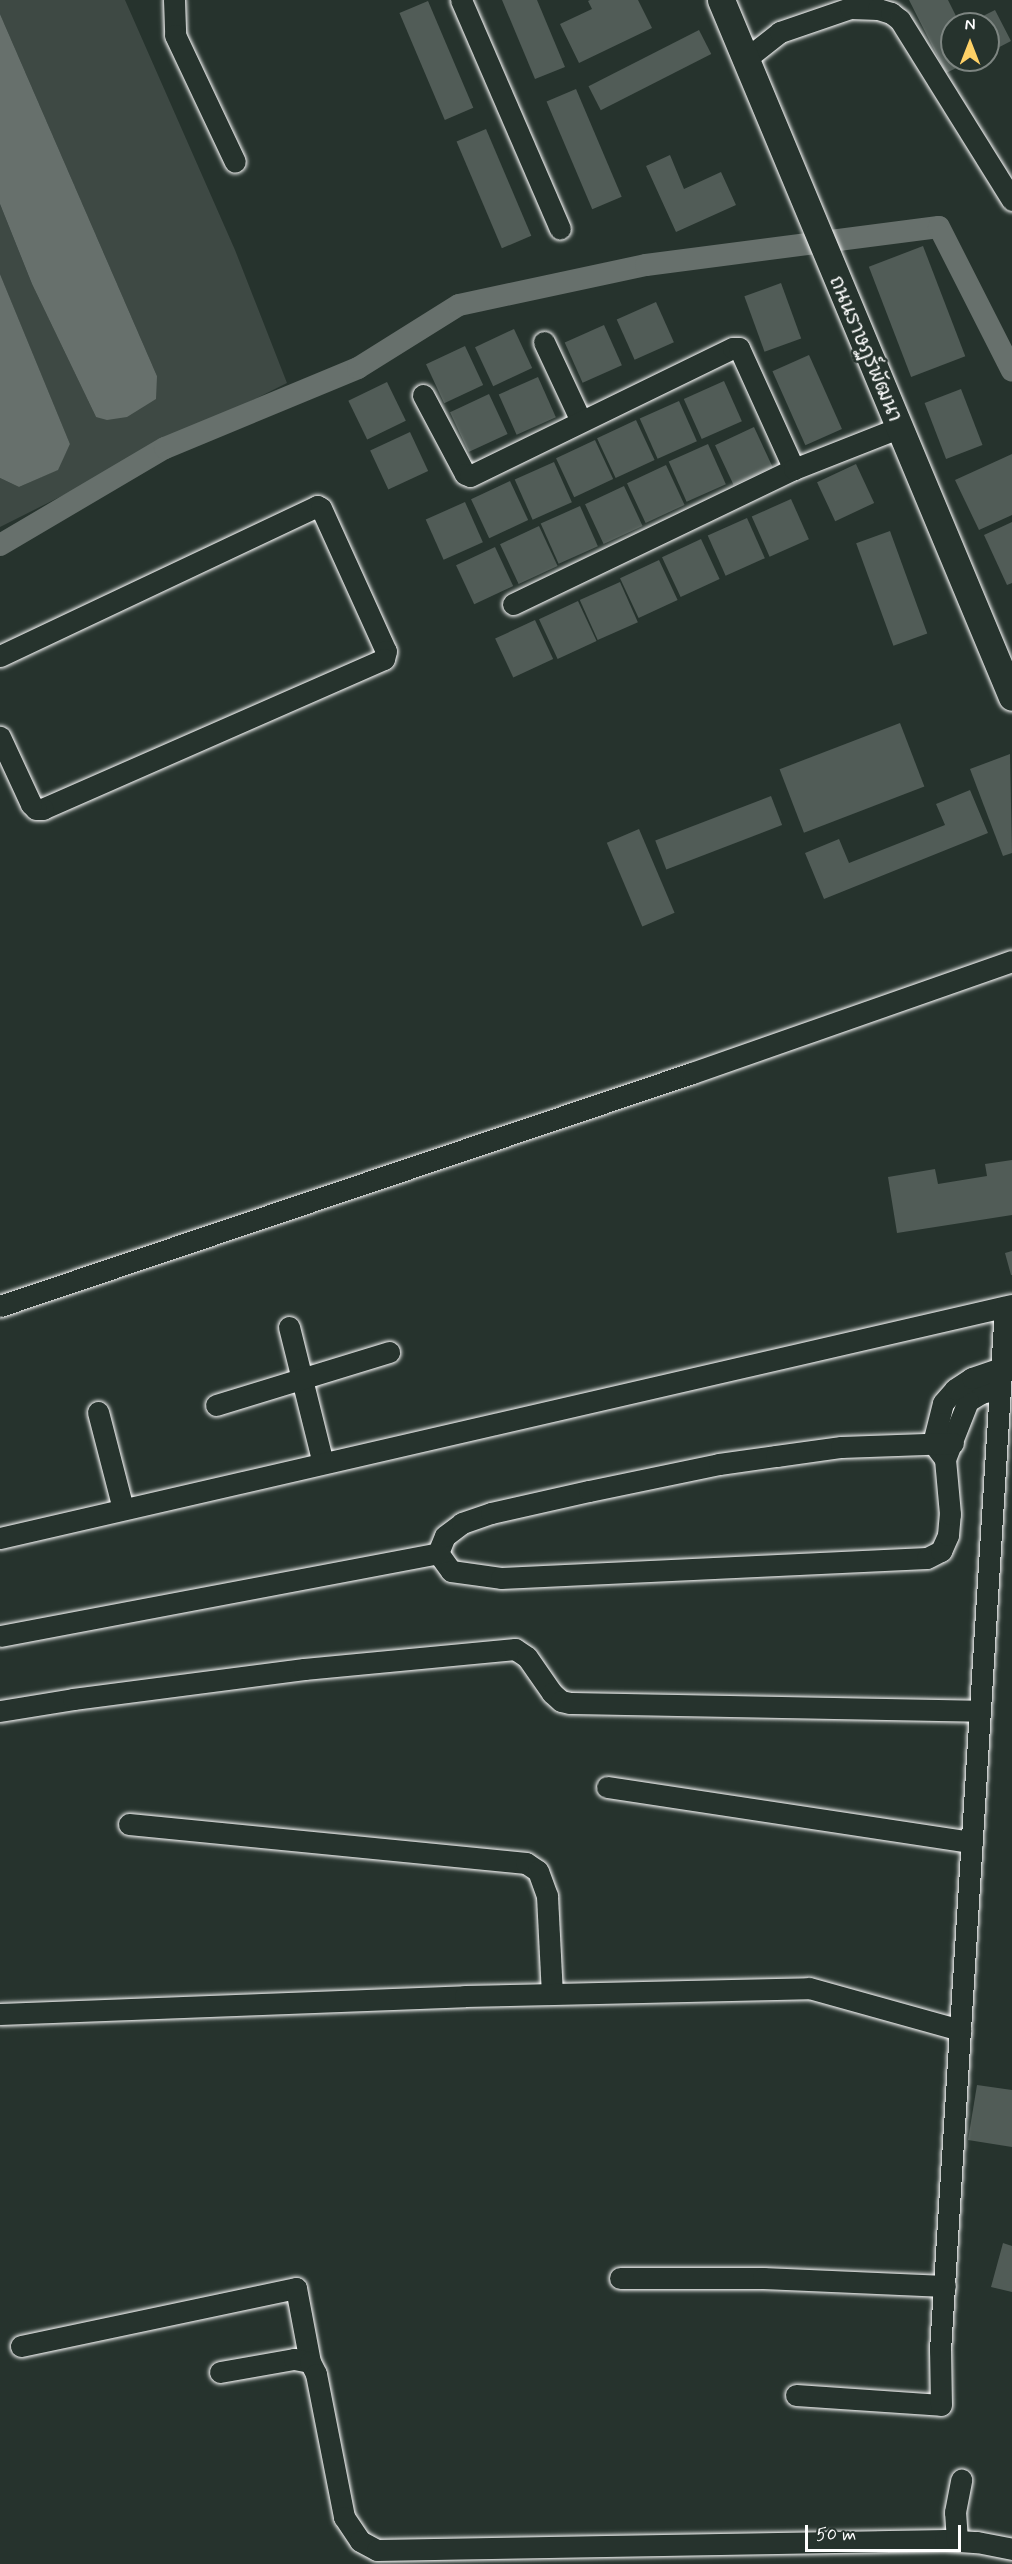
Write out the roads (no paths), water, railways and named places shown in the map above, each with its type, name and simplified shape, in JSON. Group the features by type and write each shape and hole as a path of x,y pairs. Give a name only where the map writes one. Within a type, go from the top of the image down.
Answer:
{"street":[{"path":"174,0 175,35 235,162"},
{"path":"461,0 560,229"},
{"name":"ถนนราษฏร์พัฒนา","path":"721,0 747,58 830,267 1012,697"},
{"path":"747,58 780,32 850,8 878,9 891,13 900,20 1012,200"},
{"path":"544,342 582,421"},
{"path":"423,395 466,476 733,348 739,348 794,469"},
{"path":"513,604 794,469 898,428"},
{"path":"0,656 316,506 321,508 386,651 384,659 43,809 36,809 31,804 0,737"},
{"path":"0,1306 681,1076 1012,961"},
{"path":"0,1538 1009,1306 1001,1378 1002,1515 980,1711 940,2350 941,2405 796,2395"},
{"path":"289,1327 323,1463"},
{"path":"216,1405 389,1352"},
{"path":"438,1553 451,1570 501,1578 927,1558 941,1551 948,1535 950,1514 944,1448 943,1403 955,1389 972,1378 1001,1378"},
{"path":"98,1412 123,1509"},
{"path":"438,1553 445,1536 462,1523 491,1513 578,1493 719,1464 841,1448 944,1448"},
{"path":"0,1636 438,1553"},
{"path":"0,1711 73,1698 304,1669 515,1649 527,1657 552,1693 561,1701 570,1703 980,1711"},
{"path":"608,1787 972,1842"},
{"path":"129,1824 526,1863 538,1871 547,1896 552,1994"},
{"path":"0,2014 552,1994 809,1988 960,2030"},
{"path":"620,2278 763,2278 945,2286"},
{"path":"21,2346 296,2288 310,2362 316,2374 344,2517 360,2541 377,2550 957,2540 1012,2549"},
{"path":"220,2372 294,2359 310,2362"},
{"path":"957,2540 955,2512 961,2480"}],"waterway":[{"path":"0,545 165,448 358,368 459,305 646,265 939,227 1012,371"}]}
